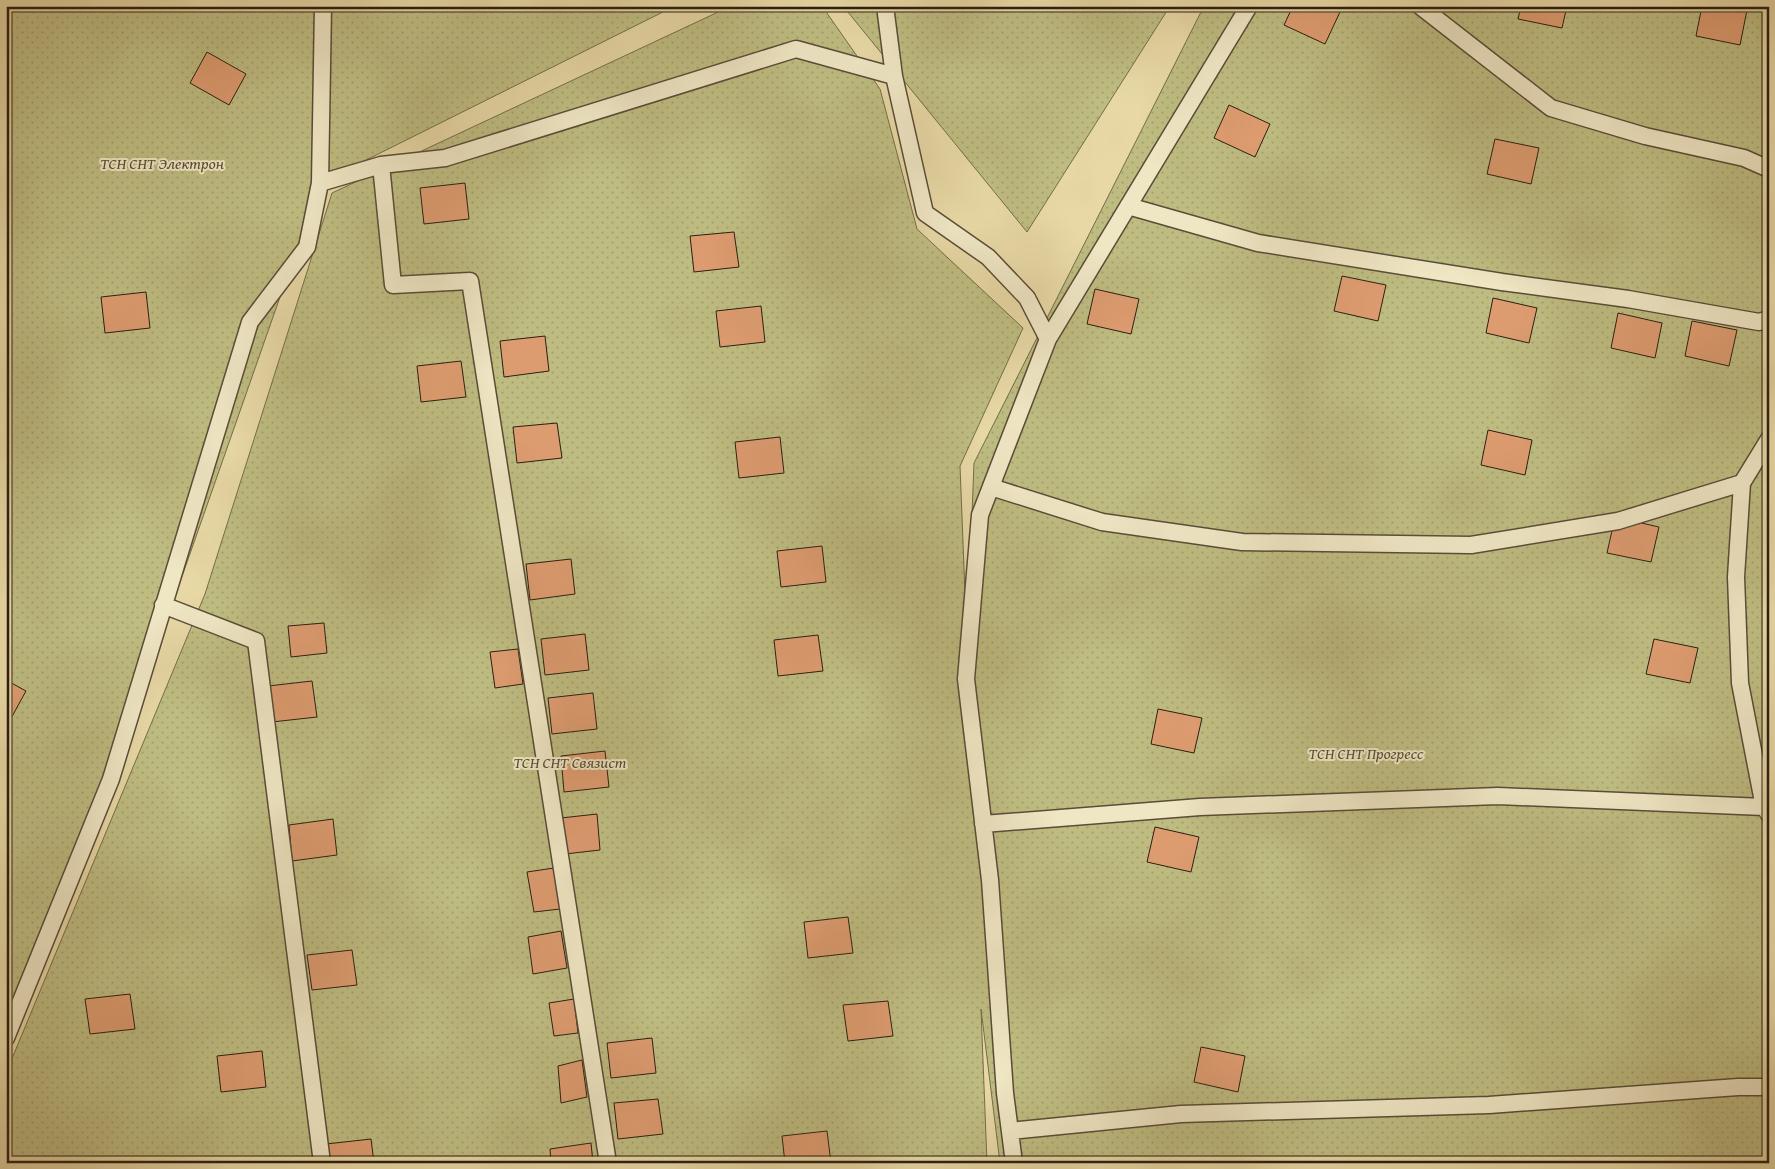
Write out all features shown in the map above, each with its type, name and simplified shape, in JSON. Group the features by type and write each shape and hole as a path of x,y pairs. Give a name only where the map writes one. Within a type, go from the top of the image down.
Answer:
{"lane":[{"path":"6,1038 111,779 250,322 307,247 320,183 323,6"},
{"path":"885,6 894,76 926,213 988,257 1027,298 1048,339"},
{"path":"1014,1163 1005,1093 990,880 966,679 980,515 1048,339 1249,6"},
{"path":"1420,6 1551,108 1645,136 1744,158 1769,169"},
{"path":"320,183 381,165 445,158 796,49 894,76"},
{"path":"381,165 393,285 470,281 608,1163"},
{"path":"1128,206 1258,243 1502,282 1628,299 1759,322 1769,319"},
{"path":"983,824 1200,807 1498,796 1766,810 1740,683 1736,577 1742,483 1769,439"},
{"path":"991,487 1102,522 1242,542 1471,545 1618,520 1742,483"},
{"path":"163,605 256,642 322,1163"},
{"path":"1010,1131 1181,1114 1489,1105 1738,1087 1769,1087"}],"green space":[{"name":"ТСН СНТ Электрон","path":"6,6 675,6 320,183 111,779 6,1032"},
{"path":"731,6 822,6 880,89 917,229 1023,328 960,466 967,644 974,463 1204,6 1769,6 1769,1163 1000,1163 981,1009 987,1163 6,1163 6,1073 205,594 332,193"},
{"path":"843,6 1170,6 1027,232"}],"building":[{"path":"1293,6 1328,6 1340,12 1325,44 1284,25"},
{"path":"1521,6 1567,6 1562,28 1518,19"},
{"path":"1702,6 1731,6 1747,10 1740,45 1696,36"},
{"path":"207,52 246,74 229,105 190,83"},
{"path":"1229,105 1270,124 1255,157 1214,138"},
{"path":"1495,139 1539,148 1531,184 1487,174"},
{"path":"465,183 469,219 424,224 420,188"},
{"path":"734,232 739,267 694,272 690,236"},
{"path":"1342,276 1386,285 1378,321 1334,311"},
{"path":"1095,289 1139,299 1131,334 1087,324"},
{"path":"146,292 150,328 105,333 101,297"},
{"path":"1493,298 1537,308 1529,343 1486,333"},
{"path":"761,306 765,342 720,347 716,311"},
{"path":"1618,313 1662,323 1655,358 1611,348"},
{"path":"1692,321 1737,330 1729,366 1685,356"},
{"path":"545,336 549,371 504,377 500,341"},
{"path":"461,361 466,397 421,402 417,366"},
{"path":"557,423 562,458 517,463 513,427"},
{"path":"1488,430 1532,440 1525,475 1481,465"},
{"path":"780,437 784,473 739,478 735,442"},
{"path":"1615,517 1659,527 1651,562 1607,553"},
{"path":"822,546 826,582 781,587 777,551"},
{"path":"571,559 575,594 530,600 526,564"},
{"path":"324,623 327,653 291,657 288,626"},
{"path":"585,634 589,670 545,675 541,639"},
{"path":"818,635 823,671 778,676 774,640"},
{"path":"1654,639 1698,648 1690,683 1646,674"},
{"path":"518,649 523,684 495,688 490,652"},
{"path":"6,680 26,691 9,722 6,721"},
{"path":"312,681 317,717 272,722 268,686"},
{"path":"593,693 597,729 552,734 548,698"},
{"path":"1158,709 1202,718 1194,753 1151,744"},
{"path":"605,751 609,787 564,792 561,756"},
{"path":"597,814 600,850 556,855 552,819"},
{"path":"333,819 337,855 292,861 289,825"},
{"path":"1155,827 1199,837 1191,872 1147,862"},
{"path":"554,868 560,909 534,912 527,872"},
{"path":"848,917 853,953 808,958 804,922"},
{"path":"561,931 567,968 533,974 528,937"},
{"path":"352,950 357,985 312,990 307,955"},
{"path":"130,994 135,1029 90,1034 85,999"},
{"path":"574,999 578,1033 554,1036 549,1003"},
{"path":"888,1001 893,1036 848,1041 843,1005"},
{"path":"652,1038 656,1073 611,1078 607,1043"},
{"path":"1201,1047 1245,1056 1238,1092 1194,1082"},
{"path":"262,1051 266,1087 221,1092 217,1056"},
{"path":"582,1060 587,1097 561,1103 558,1066"},
{"path":"658,1099 663,1134 618,1139 614,1103"},
{"path":"827,1131 831,1163 785,1163 782,1136"},
{"path":"371,1139 374,1163 329,1163 326,1144"},
{"path":"591,1143 593,1163 551,1163 550,1149"}],"park label":[{"name":"ТСН СНТ Прогресс","path":"1366,753"},
{"name":"ТСН СНТ Связист","path":"570,762"}]}
